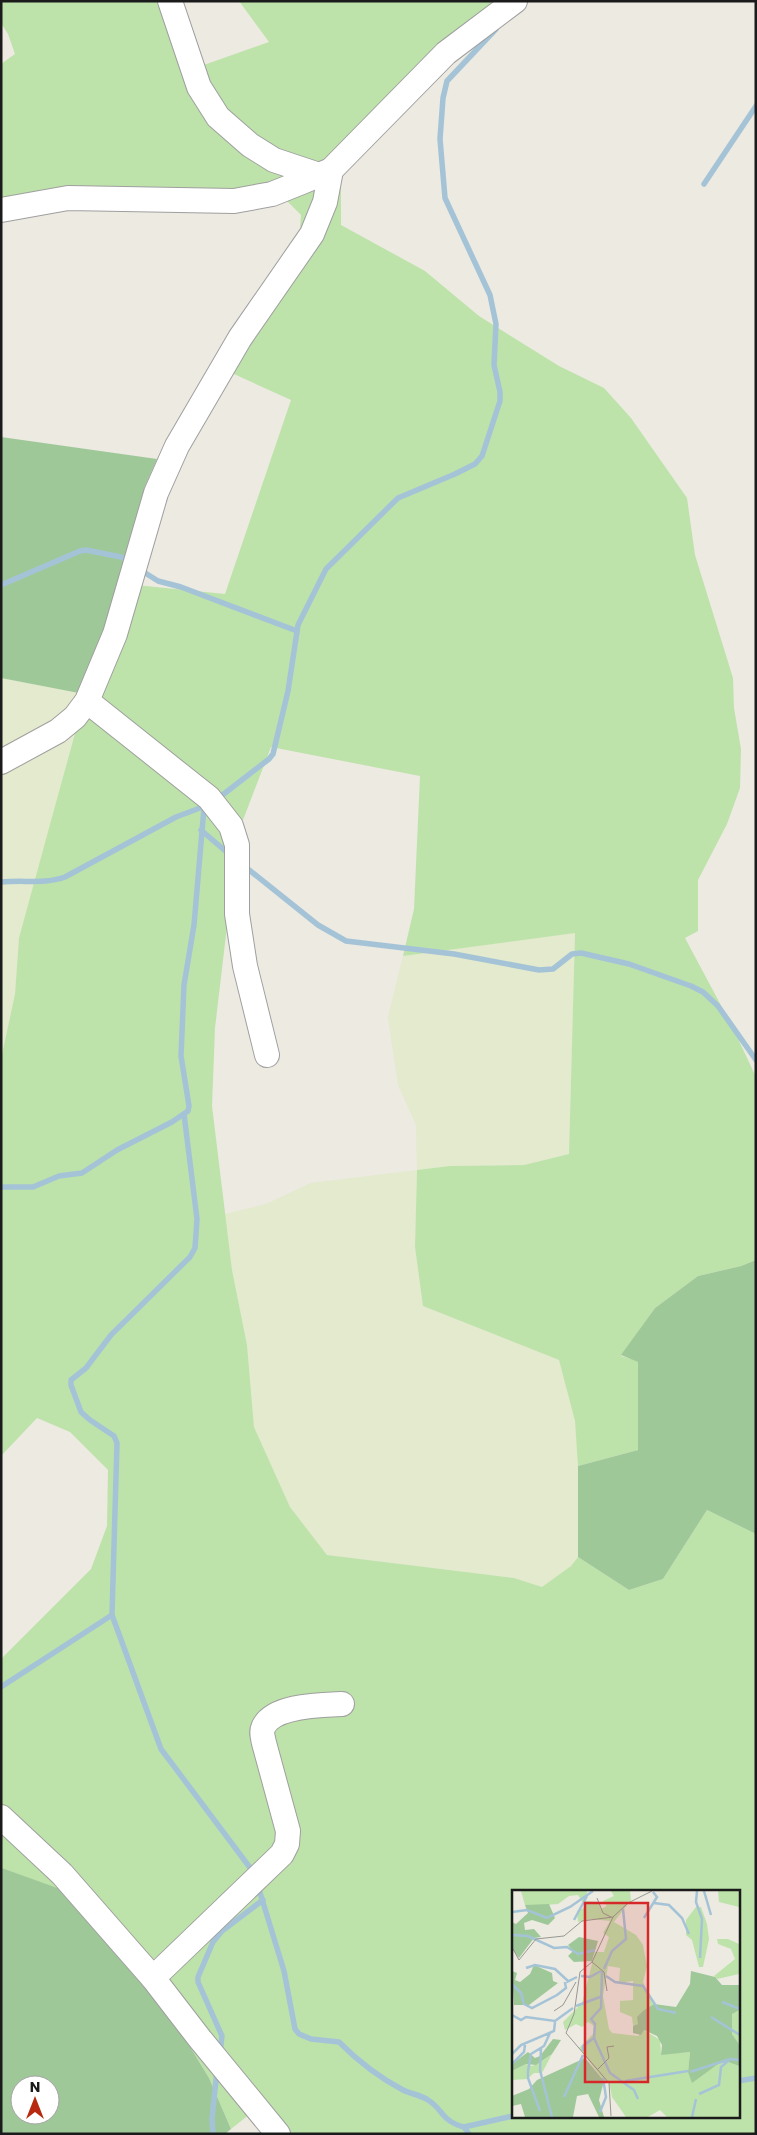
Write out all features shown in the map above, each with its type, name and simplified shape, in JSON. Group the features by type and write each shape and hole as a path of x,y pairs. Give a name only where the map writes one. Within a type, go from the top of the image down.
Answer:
{"street":[{"path":"170,1 199,87 218,116 250,145 274,160 325,172"},
{"path":"1,210 68,198 234,201 272,194 325,172 446,53 515,1"},
{"path":"1,762 58,730 75,717 87,700 115,634 156,493 177,446 240,338 312,234 325,202 325,172"},
{"path":"87,700 209,798 231,826 237,845 237,914 245,966 268,1055"},
{"path":"153,1978 282,1854 287,1844 288,1831 262,1730 268,1719 300,1706 342,1704"},
{"path":"1,1817 62,1874 153,1978 278,2134"}],"green space":[{"path":"1,1 156,1 187,71 269,42 239,1 506,1 389,120 341,178 341,225 425,271 479,316 559,366 604,388 631,418 687,498 695,555 733,678 734,708 741,749 740,788 727,824 698,880 698,931 685,938 732,1026 756,1077 756,1260 741,1266 698,1276 655,1308 621,1356 638,1361 638,1450 578,1466 575,1421 559,1360 423,1306 415,1247 417,1170 450,1166 524,1165 569,1154 575,933 403,956 414,909 420,776 271,747 238,833 215,1028 212,1106 232,1270 247,1345 254,1427 290,1507 327,1555 514,1578 542,1587 571,1566 578,1557 629,1590 663,1579 707,1510 756,1534 756,2134 291,2134 290,2131 255,2110 231,2129 209,2078 167,2009 71,1894 2,1868 1,1659 91,1569 107,1526 108,1470 70,1432 37,1418 1,1456 1,1059 15,994 19,938 116,583 225,594 291,400 214,365 299,242 301,215 285,199 1,205 1,64 15,54 8,34 1,23"},
{"path":"1,437 157,459 145,486 97,658 84,694 1,678"},
{"path":"1,678 84,694 51,824 19,938 15,994 1,1059"},
{"path":"575,932 569,1154 524,1165 451,1166 417,1170 416,1125 398,1085 388,1017 403,956"},
{"path":"417,1170 415,1247 423,1306 559,1360 575,1421 578,1466 578,1557 571,1566 542,1587 514,1578 327,1555 290,1507 254,1427 247,1345 232,1270 225,1214 266,1204 311,1183"},
{"path":"756,1260 756,1534 707,1510 663,1579 629,1590 578,1557 578,1466 638,1450 638,1362 621,1355 655,1308 698,1276 741,1266"},
{"path":"1,1866 2,1868 71,1893 167,2009 209,2078 231,2129 225,2134 1,2134"}],"waterway":[{"path":"216,800 273,754 288,691 298,625 326,569 398,498 455,474 475,464 482,456 500,401 494,365 496,324 490,295 445,198 440,139 443,98 447,81 496,29"},
{"path":"704,184 756,106"},
{"path":"1,585 80,551 86,550 121,557 129,562"},
{"path":"139,569 158,581 181,587 297,631"},
{"path":"1,882 42,881 65,877 176,817 208,805"},
{"path":"1,1187 33,1187 59,1176 82,1173 117,1150 172,1122 188,1111 189,1106 181,1056 184,985 194,925 204,808"},
{"path":"201,830 230,855"},
{"path":"243,865 318,925 346,941 454,954 539,970 553,969 572,954 581,953 629,964 691,986 703,992 718,1006 756,1060"},
{"path":"184,1114 197,1219 195,1248 190,1257 111,1335 86,1368 71,1380 71,1385 81,1412 114,1436 117,1443 112,1615 161,1749 254,1873"},
{"path":"1,1687 112,1615"},
{"path":"258,1886 284,1971 295,2029 299,2034 311,2039 339,2042 377,2074 403,2090 433,2103 446,2118 456,2124 464,2127 512,2116"},
{"path":"220,2053 222,2036 198,1982 198,1977 213,1942 222,1931 263,1900"},
{"path":"213,2134 212,2119 217,2070"},
{"path":"740,2081 756,2078"},
{"path":"464,2127 469,2134"}]}
